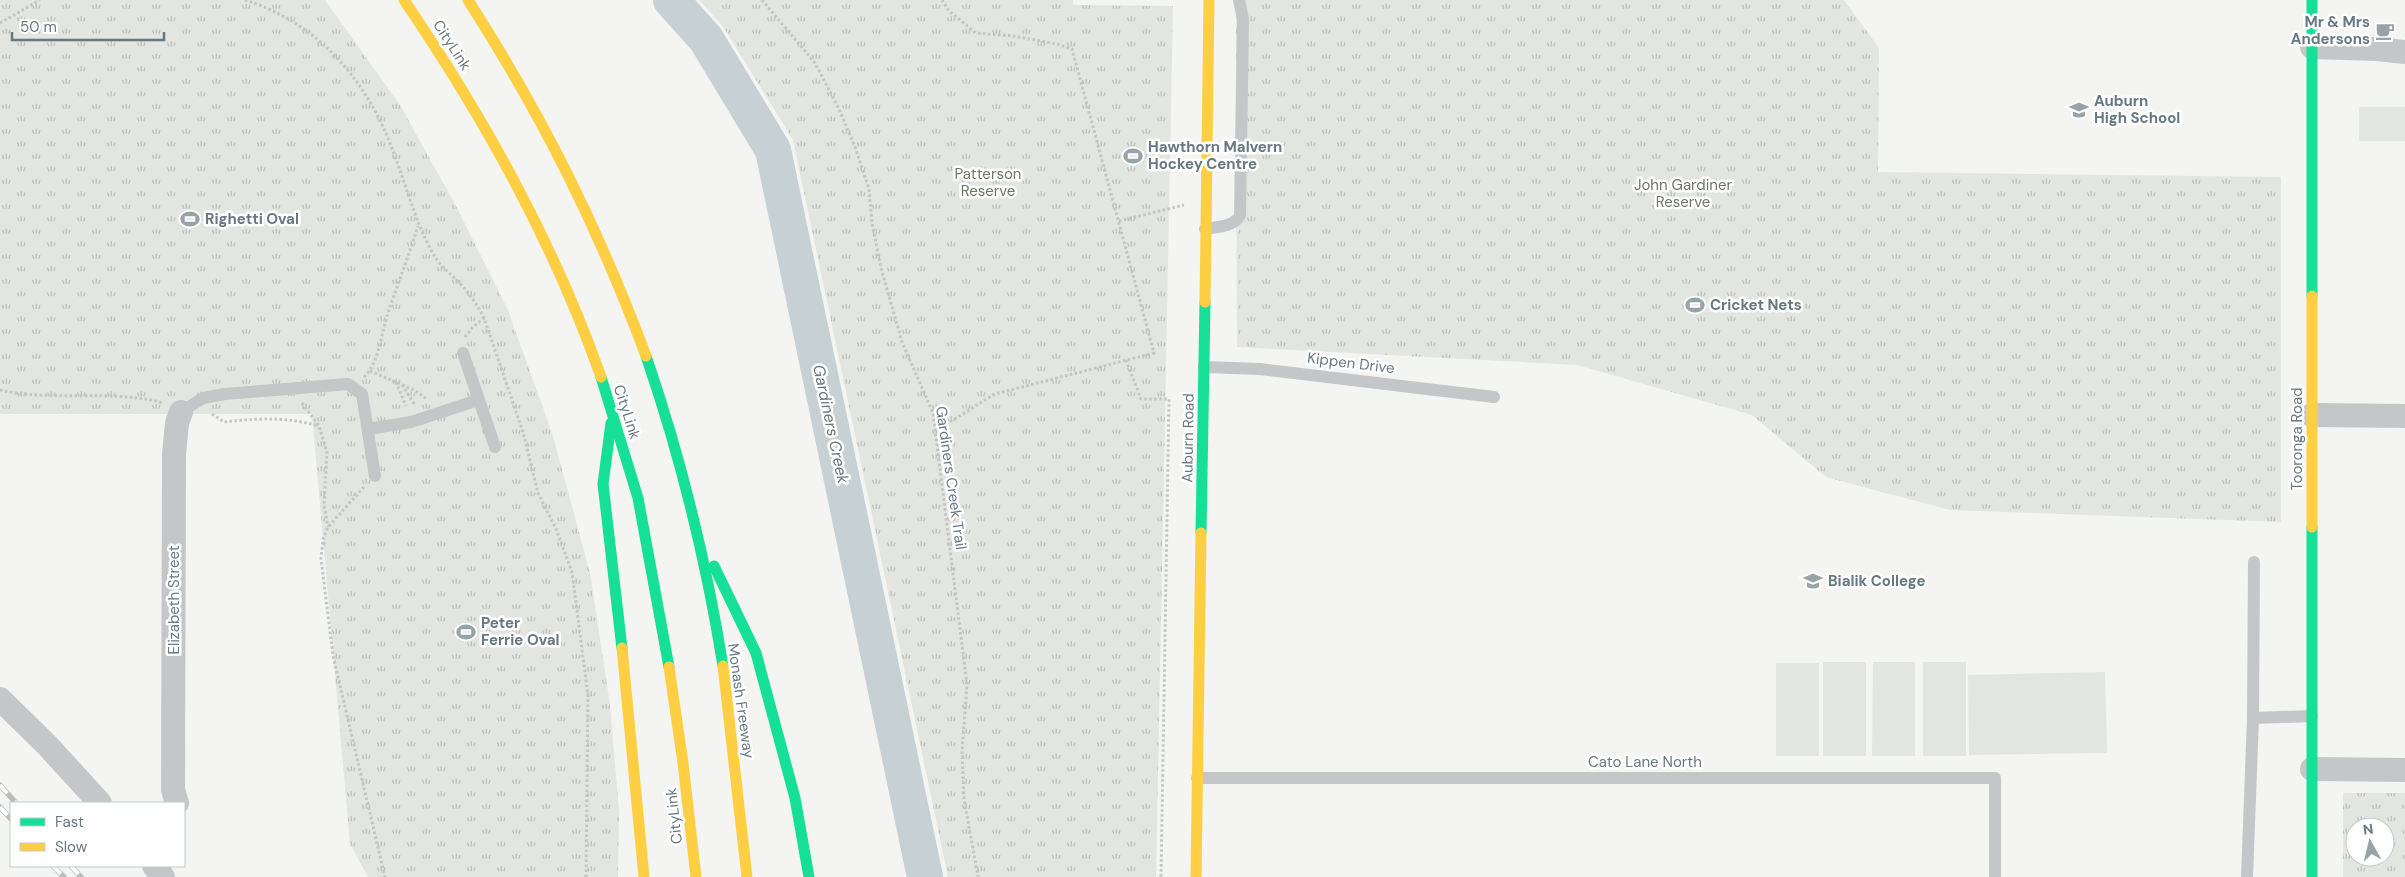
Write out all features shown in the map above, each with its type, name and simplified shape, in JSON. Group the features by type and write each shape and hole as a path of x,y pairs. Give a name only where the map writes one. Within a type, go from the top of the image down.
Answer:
{"main road":[{"name":"CityLink","path":"404,0 436,44 480,117 520,191 554,260 587,338 613,414 636,490 661,620 676,704 696,877"},
{"path":"468,0 518,78 551,137 608,256 632,315 664,406 697,530 756,653 795,798 809,877"},
{"name":"Auburn Road","path":"1196,877 1209,0"},
{"name":"Tooronga Road","path":"2312,0 2312,877"},
{"path":"613,414 603,484 619,612 630,747 644,877"},
{"name":"Monash Freeway","path":"697,530 727,700 747,877"}],"street":[{"path":"2312,55 2405,52"},
{"path":"2312,55 2405,58"},
{"name":"Elizabeth Street","path":"172,799 174,454 177,423 175,409"},
{"path":"2312,415 2405,416"},
{"path":"0,699 47,745 99,802"},
{"path":"2312,769 2405,770"}],"lane":[{"path":"1205,229 1232,223 1238,220 1240,215 1243,19 1239,0"},
{"path":"463,349 494,447"},
{"name":"Kippen Drive","path":"1204,367 1260,368 1494,397"},
{"path":"175,409 203,398 340,384 354,388 362,394 375,476"},
{"path":"368,429 411,422 478,400"},
{"path":"2246,877 2254,718 2254,562"},
{"path":"2254,718 2312,716"},
{"name":"Cato Lane North","path":"1197,778 1995,778 1995,877"}],"path":[{"path":"0,23 40,0"},
{"name":"Gardiners Creek Trail","path":"762,0 815,64 838,107 856,147 869,189 872,223 902,342 928,399 936,428 967,685 962,751 964,799 978,877"},
{"path":"936,428 954,422 976,405 995,394 1154,353 1072,48 1021,38 976,33 949,11 942,0"},
{"path":"1119,221 1179,206"},
{"path":"363,378 370,371 418,225"},
{"path":"463,349 472,328 484,318"},
{"path":"1126,360 1141,399 1169,400 1161,877"},
{"path":"370,371 414,390 430,403"},
{"path":"396,381 408,414"},
{"path":"402,384 416,406"},
{"path":"292,388 320,426 327,452 324,505 328,527"},
{"path":"0,390 22,395 155,401 175,409"},
{"path":"203,398 210,413 224,422 253,418 307,422 320,426"},
{"path":"365,486 328,527 323,538 321,558 333,656 385,877"}],"green space":[{"path":"0,0 325,0 400,105 456,206 508,310 553,436 590,573 610,705 619,811 618,877 368,877 350,844 312,414 0,414"},
{"name":"Patterson Reserve","path":"699,0 1073,0 1073,5 1173,6 1156,877 948,877 793,140 722,25"},
{"name":"John Gardiner Reserve","path":"1236,0 1844,0 1879,48 1878,172 2281,177 2281,522 1950,510 1826,477 1752,415 1577,365 1237,347"},
{"path":"2359,107 2405,107 2405,141 2359,141"},
{"path":"1823,662 1866,662 1866,756 1823,756"},
{"path":"1873,662 1915,662 1915,756 1872,756"},
{"path":"1923,662 1966,662 1966,756 1923,756"},
{"path":"1776,663 1819,663 1819,756 1776,756"},
{"path":"2105,672 2107,753 1969,755 1968,675"},
{"path":"2343,793 2405,793 2405,877 2343,877"}],"waterway":[{"name":"Gardiners Creek","path":"671,0 706,39 773,150 925,877"}],"railway":[{"path":"0,785 15,802"},
{"path":"0,807 10,818"},
{"path":"54,867 64,877"},
{"path":"72,867 81,877"}],"traffic: fast":[{"path":"2312,0 2312,296"},
{"path":"1201,533 1205,302"},
{"path":"646,356 659,394 691,510 709,587 723,666"},
{"path":"601,377 638,498 669,667"},
{"path":"611,423 603,484 622,648"},
{"path":"2312,527 2312,877"},
{"path":"714,566 756,653 795,798 809,877"}],"traffic: slow":[{"path":"404,0 489,135 539,229 582,327 601,377"},
{"path":"468,0 521,87 567,173 628,308 646,356"},
{"path":"1205,302 1209,0"},
{"path":"2312,296 2312,527"},
{"path":"1196,877 1201,533"},
{"path":"622,648 644,877"},
{"path":"723,666 747,877"},
{"path":"669,667 683,763 696,877"}],"place":[{"name":"Mr & Mrs Andersons","path":"2385,31"},
{"name":"Auburn High School","path":"2079,110"},
{"name":"Hawthorn Malvern Hockey Centre","path":"1133,156"},
{"name":"Righetti Oval","path":"190,219"},
{"name":"Cricket Nets","path":"1695,305"},
{"name":"Bialik College","path":"1813,581"},
{"name":"Peter Ferrie Oval","path":"466,632"}]}
